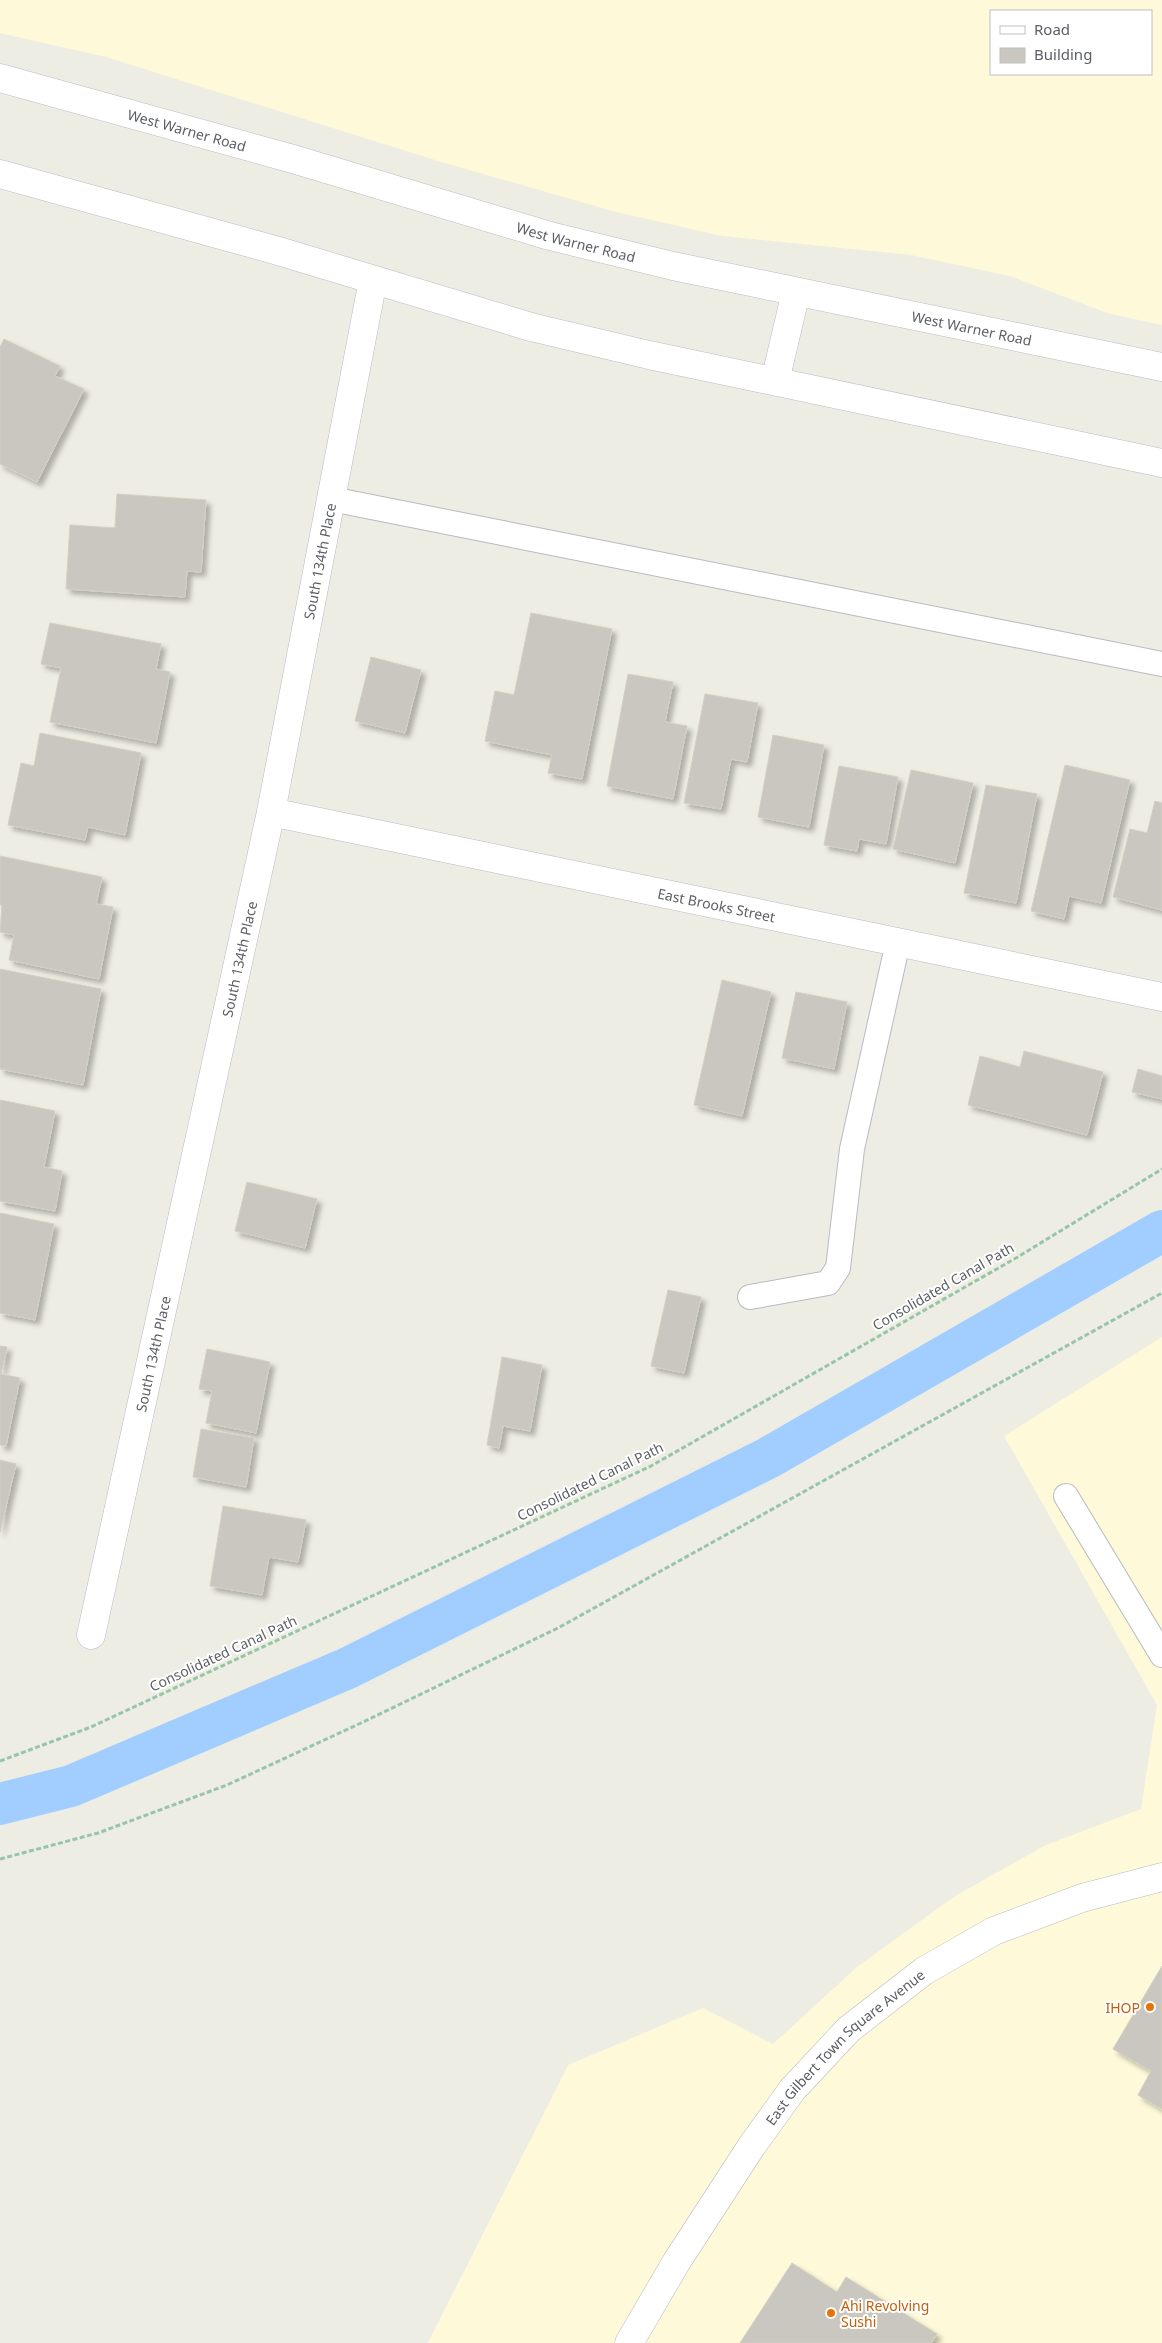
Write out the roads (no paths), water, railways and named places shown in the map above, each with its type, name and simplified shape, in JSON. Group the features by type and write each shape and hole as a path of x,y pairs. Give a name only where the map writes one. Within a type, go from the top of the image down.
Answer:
{"street":[{"name":"West Warner Road","path":"0,78 292,159 550,236 673,266 1162,367"},
{"path":"0,174 276,250 531,327 649,355 1162,463"},
{"name":"South 134th Place","path":"91,1635 271,812 373,280"},
{"path":"776,381 796,292"},
{"name":"East Brooks Street","path":"271,812 1162,997"},
{"name":"East Gilbert Town Square Avenue","path":"629,2343 677,2261 751,2148 792,2090 849,2029 924,1971 994,1931 1082,1898 1162,1877"}],"lane":[{"path":"331,499 1162,664"},
{"path":"750,1297 828,1283 838,1268 852,1149 898,942"},
{"path":"1066,1496 1162,1655"}],"waterway":[{"path":"0,1804 71,1786 348,1668 768,1458 1162,1231"}],"place":[{"name":"IHOP","path":"1150,2007"},
{"name":"Ahi Revolving Sushi","path":"831,2313"}]}
